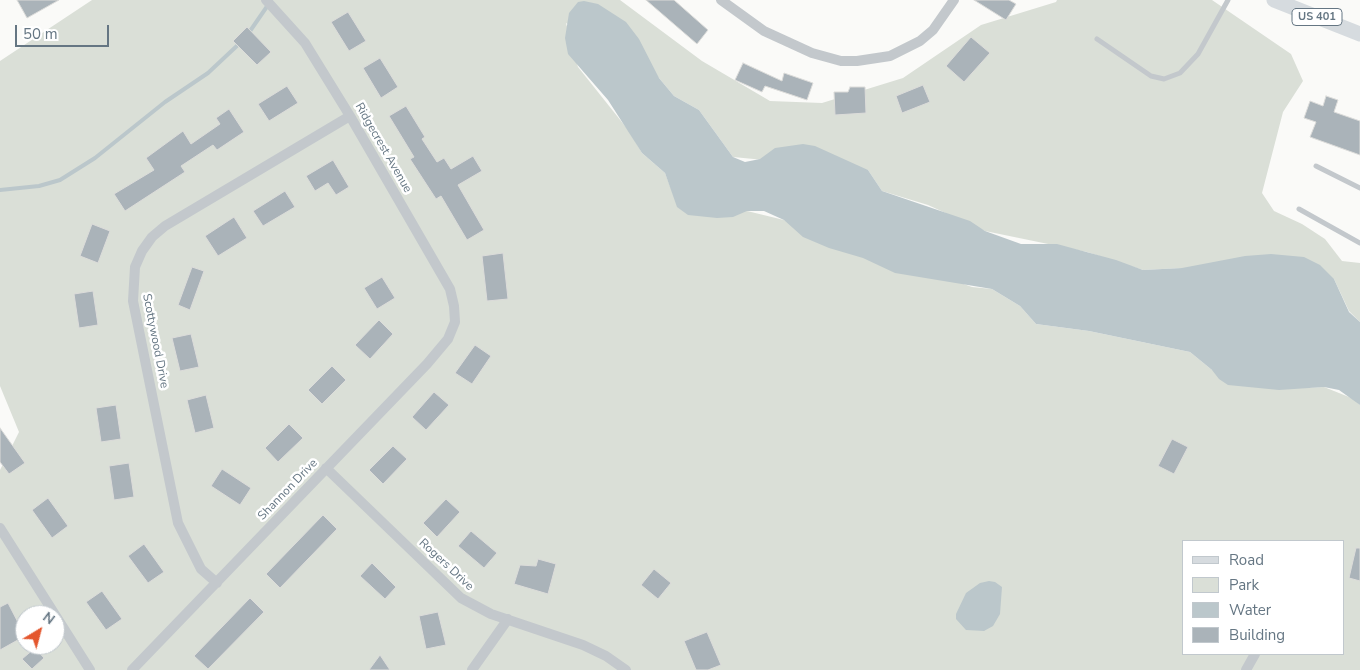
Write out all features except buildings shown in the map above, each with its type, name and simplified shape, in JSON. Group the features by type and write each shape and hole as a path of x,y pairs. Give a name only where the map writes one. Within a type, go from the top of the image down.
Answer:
{"main road":[{"name":"US 401","path":"1274,0 1360,34"}],"street":[{"name":"Ridgecrest Avenue","path":"266,0 305,43 350,116 450,290 455,322"},
{"path":"721,0 764,31 812,53 841,61 857,61 890,56 920,41 938,23 954,0"},
{"name":"Scottywood Drive","path":"217,583 202,569 178,523 133,301 135,267 142,251 152,237 164,226 350,116"},
{"name":"Shannon Drive","path":"132,670 427,364 448,339 455,322"},
{"name":"Rogers Drive","path":"326,468 461,598 483,611 583,645 606,656 626,670"},
{"path":"0,528 90,670"},
{"path":"472,670 508,619"},
{"path":"1246,670 1254,655"}],"lane":[{"path":"1097,39 1151,76 1164,79 1180,73 1198,54 1228,0"},
{"path":"1316,166 1360,188"},
{"path":"1299,210 1360,243"}],"green space":[{"path":"92,0 620,0 702,61 770,101 822,103 903,78 981,25 1056,2 1057,0 1212,0 1291,54 1303,81 1283,112 1262,193 1274,211 1302,224 1325,239 1342,261 1360,263 1360,322 1349,311 1334,279 1182,268 1143,270 1087,252 985,231 928,205 882,191 868,170 733,157 699,110 674,96 659,78 566,23 578,67 629,131 642,153 665,173 678,207 747,211 784,220 972,287 992,289 1020,306 1036,324 1089,331 1190,352 1212,370 1305,388 1324,387 1354,399 1360,405 1360,670 0,670 0,470 19,432 0,386 0,61"}],"water":[{"path":"584,1 598,4 626,22 639,39 659,78 674,96 699,110 733,157 745,162 760,159 775,148 803,144 815,146 868,170 882,191 970,221 985,231 1021,244 1057,244 1116,260 1143,270 1182,268 1245,256 1271,254 1304,257 1320,265 1334,279 1349,312 1360,322 1360,405 1339,390 1324,387 1279,390 1228,385 1190,352 1089,331 1036,324 1020,306 992,289 895,273 863,258 829,248 803,237 784,220 764,211 747,211 733,217 717,218 688,215 677,207 665,173 642,153 608,100 568,54 565,38 569,13 578,2"},
{"path":"995,582 1002,587 1000,614 993,626 984,631 966,630 956,619 956,614 966,593 980,583"}],"waterway":[{"path":"248,34 268,5"},
{"path":"0,190 39,186 60,180 95,158 165,102 208,73 240,43"}]}
